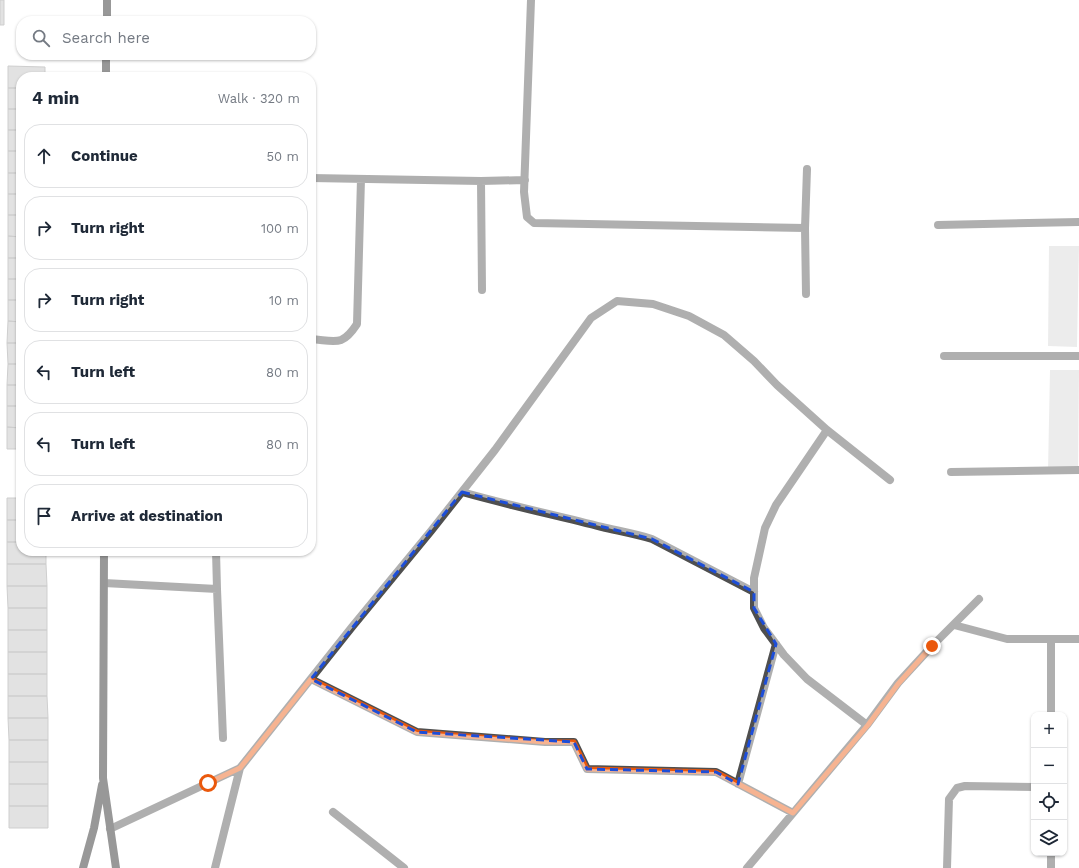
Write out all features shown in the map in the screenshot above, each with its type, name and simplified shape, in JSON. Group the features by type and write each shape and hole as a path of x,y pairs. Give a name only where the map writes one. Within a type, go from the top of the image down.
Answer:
{"main road":[{"path":"107,0 107,16"},
{"path":"106,60 106,72"},
{"path":"104,556 103,778 116,868"},
{"path":"83,868 94,828 103,778"}],"street":[{"path":"531,0 525,203 527,217 534,223 805,228"},
{"path":"806,294 805,228 807,169"},
{"path":"316,178 361,180 525,180"},
{"path":"316,339 340,341 350,335 357,324 361,180"},
{"path":"481,181 482,290"},
{"path":"938,225 1079,222"},
{"path":"215,868 240,768 495,450 591,318 617,301 653,304 689,316 724,335 754,361 777,385 827,430 890,480"},
{"path":"944,356 1079,356"},
{"path":"827,430 776,505 765,528 754,578 754,608 764,628 776,644 807,678 868,725"},
{"path":"951,472 1079,470"},
{"path":"462,492 515,507 616,531 638,534 652,539 754,592"},
{"path":"216,556 216,589 223,738"},
{"path":"104,583 216,589"},
{"path":"747,868 868,725 898,684 932,646 979,599"},
{"path":"954,625 1007,639 1079,639"},
{"path":"1051,640 1051,712"},
{"path":"738,784 776,644"},
{"path":"311,679 417,732 545,742 574,742 587,769 716,772 793,813"},
{"path":"110,829 240,768"},
{"path":"947,868 949,799 957,788 965,786 1031,787"},
{"path":"333,812 404,868"},
{"path":"1051,856 1051,868"}],"highlighted area":[{"path":"462,492 652,539 754,592 754,608 776,644 738,784 716,772 587,769 574,742 417,732 311,679"}],"shaded area":[{"path":"1049,246 1079,246 1077,347 1048,346"},
{"path":"1050,370 1079,370 1078,471 1048,470"}],"building":[{"path":"0,0 4,0 4,25 0,25"},
{"path":"8,66 45,67 45,72 16,72 16,88 8,88"},
{"path":"8,88 16,88 16,109 8,109"},
{"path":"8,109 16,109 16,130 8,130"},
{"path":"8,130 16,130 16,151 8,151"},
{"path":"8,151 16,151 16,173 8,173"},
{"path":"8,173 16,173 16,194 8,194"},
{"path":"8,194 16,194 16,215 8,215"},
{"path":"8,215 16,215 16,237 8,236"},
{"path":"8,236 16,237 16,258 8,258"},
{"path":"8,258 16,258 16,279 8,279"},
{"path":"8,279 16,279 16,300 8,300"},
{"path":"8,300 16,300 16,322 8,321"},
{"path":"8,321 16,322 16,343 7,343"},
{"path":"7,343 16,343 16,364 8,364"},
{"path":"8,364 16,364 16,385 7,385"},
{"path":"7,385 16,385 16,406 7,406"},
{"path":"7,406 16,406 16,428 7,427"},
{"path":"7,427 16,428 16,449 7,449"},
{"path":"7,498 16,498 16,520 7,520"},
{"path":"7,520 16,520 16,542 7,542"},
{"path":"7,542 16,542 16,556 46,556 46,564 7,564"},
{"path":"7,564 46,564 47,586 7,586"},
{"path":"7,586 47,586 47,608 8,608"},
{"path":"8,608 47,608 47,630 8,630"},
{"path":"8,630 47,630 47,652 8,652"},
{"path":"8,652 47,652 47,674 8,674"},
{"path":"8,674 47,674 47,696 8,696"},
{"path":"8,696 47,696 48,718 8,718"},
{"path":"8,718 48,718 48,740 9,740"},
{"path":"9,740 48,740 48,762 9,762"},
{"path":"9,762 48,762 48,784 9,784"},
{"path":"9,784 48,784 48,806 9,806"},
{"path":"9,806 48,806 48,828 9,828"}],"route":[{"path":"208,783 240,768 311,679 417,732 545,742 574,742 587,769 716,772 793,813 868,725 898,684 932,646"}]}
